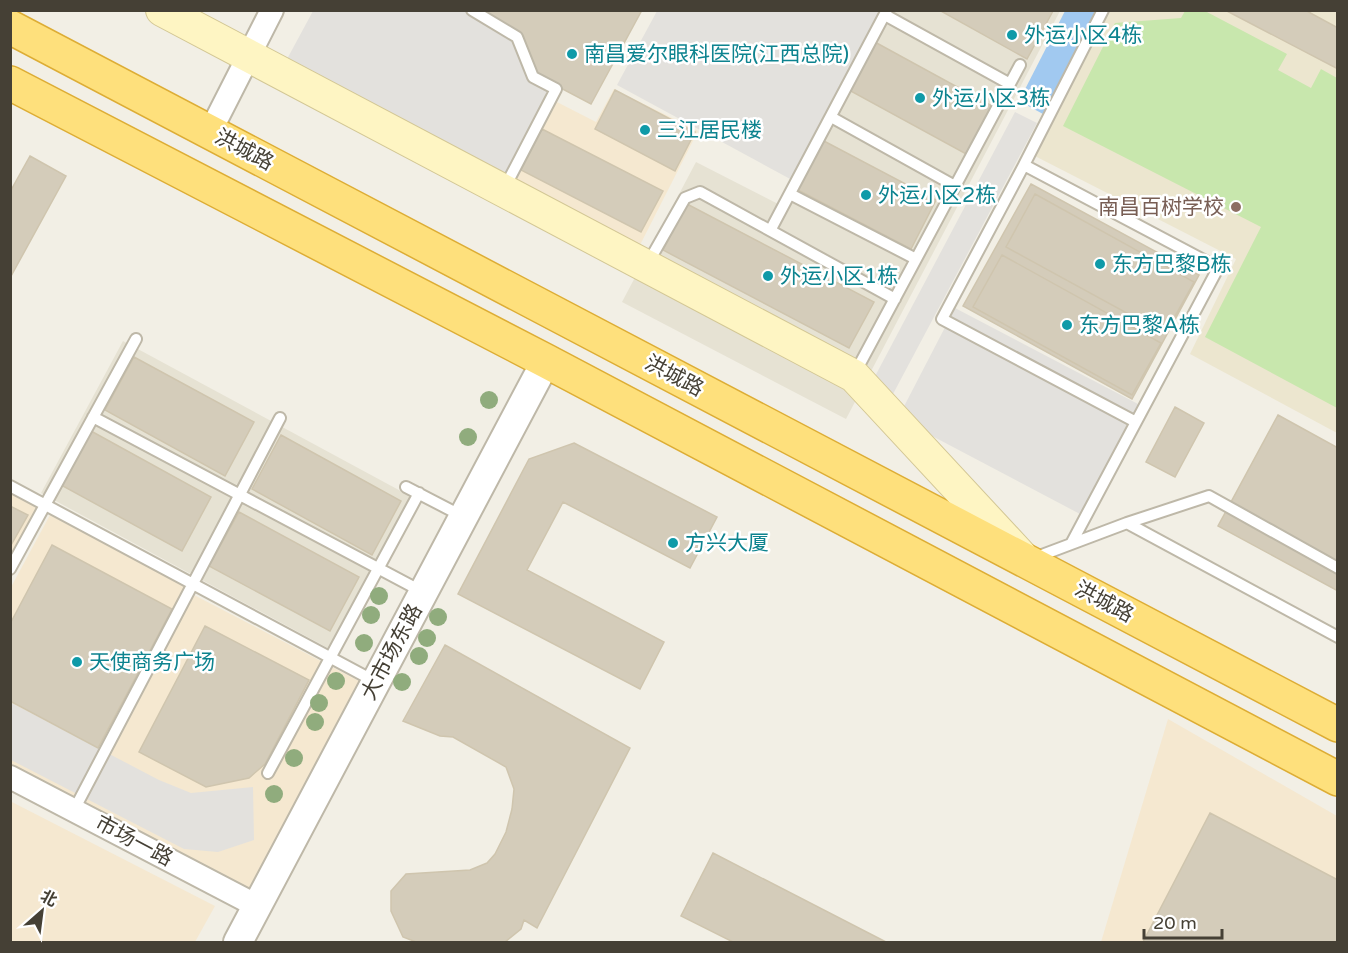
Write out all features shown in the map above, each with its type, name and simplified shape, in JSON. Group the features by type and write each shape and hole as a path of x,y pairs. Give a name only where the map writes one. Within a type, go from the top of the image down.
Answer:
{"highway":[{"name":"洪城路","path":"10,27 1338,725"},
{"path":"11,83 546,361 1338,780"}],"main road":[{"path":"162,10 854,376 1025,561"}],"street":[{"path":"210,132 272,10"},
{"name":"大市场东路","path":"238,942 546,361"},
{"name":"市场一路","path":"10,777 257,906"}],"lane":[{"path":"472,10 518,37 533,77 556,89 503,191"},
{"path":"1103,10 942,319 1136,422"},
{"path":"771,230 886,13 1010,84"},
{"path":"854,376 1020,65"},
{"path":"831,117 955,186"},
{"path":"1024,165 1213,265 1216,272 1071,544"},
{"path":"646,266 686,198 700,192 895,299"},
{"path":"790,194 916,259"},
{"path":"10,569 136,339"},
{"path":"93,417 423,592"},
{"path":"74,810 280,418"},
{"path":"10,486 376,682"},
{"path":"406,487 463,517"},
{"path":"268,773 419,493"},
{"path":"1025,561 1126,523 1209,496 1338,568"},
{"path":"1126,523 1338,636"}],"shaded area":[{"path":"313,11 464,11 515,40 549,91 505,175 286,61"},
{"path":"657,11 882,11 792,180 617,85"},
{"path":"888,11 1060,11 846,419 622,302 696,162 784,207"},
{"name":"南昌百树学校","path":"1105,11 1337,11 1337,433 1190,354 1236,259 1031,154"},
{"path":"614,89 698,131 640,245 514,181 555,101 596,122"},
{"path":"1015,112 1037,123 893,394 872,382"},
{"path":"955,308 1138,404 1080,514 898,418"},
{"path":"123,341 421,502 339,654 41,493"},
{"path":"11,492 37,506 11,556"},
{"name":"天使商务广场","path":"50,515 185,586 72,800 11,767 10,589"},
{"path":"194,595 361,682 250,893 84,806"},
{"path":"10,702 159,780 191,793 253,787 254,840 218,852 184,849 11,760"},
{"path":"1168,719 1337,816 1337,942 1101,942"},
{"path":"10,801 215,906 195,942 11,942"}],"green space":[{"name":"南昌百树学校","path":"1185,11 1205,11 1287,54 1278,70 1311,88 1321,69 1337,78 1337,408 1205,337 1261,227 1063,126 1115,23 1181,18"}],"water":[{"path":"1065,11 1096,11 1043,114 1019,101"}],"building":[{"name":"南昌爱尔眼科医院(江西总院)","path":"479,10 642,10 591,104 534,74 520,35"},
{"name":"外运小区4栋","path":"939,10 1052,10 1053,11 1027,59"},
{"path":"1225,10 1305,10 1338,28 1338,69"},
{"name":"外运小区3栋","path":"873,41 994,107 968,155 847,89"},
{"name":"三江居民楼","path":"615,90 695,132 675,171 595,129"},
{"path":"542,129 663,191 641,232 521,170"},
{"name":"外运小区2栋","path":"822,140 936,200 911,249 796,189"},
{"path":"30,156 66,176 10,278 10,192"},
{"path":"1031,184 1199,275 1132,399 963,306"},
{"name":"东方巴黎B栋","path":"1035,194 1194,282 1165,334 1006,247"},
{"name":"外运小区1栋","path":"687,204 874,302 849,348 663,250"},
{"name":"东方巴黎A栋","path":"1002,255 1161,343 1132,395 973,307"},
{"path":"134,357 254,422 225,476 105,410"},
{"path":"1175,407 1204,423 1175,477 1146,462"},
{"path":"1278,415 1338,448 1338,591 1218,526"},
{"path":"91,431 211,497 182,551 61,485"},
{"path":"281,435 401,501 372,555 252,489"},
{"name":"方兴大厦","path":"574,443 717,517 690,568 563,502 527,570 664,642 640,689 458,594 529,459"},
{"path":"10,506 28,515 10,547"},
{"path":"239,512 359,577 330,631 209,566"},
{"name":"天使商务广场","path":"52,545 172,609 98,748 10,701 10,624"},
{"path":"205,626 309,680 265,764 249,778 206,787 139,752"},
{"path":"445,645 630,748 537,928 524,920 521,929 505,942 416,942 403,937 391,911 391,891 406,874 470,870 487,863 495,854 506,832 512,809 514,789 506,767 453,737 440,736 403,721"},
{"path":"1210,813 1338,880 1338,942 1143,942"},
{"path":"713,853 886,942 733,942 681,916"}],"place":[{"name":"外运小区4栋","path":"1012,35"},
{"name":"南昌爱尔眼科医院(江西总院)","path":"572,54"},
{"name":"外运小区3栋","path":"920,98"},
{"name":"三江居民楼","path":"645,130"},
{"name":"外运小区2栋","path":"866,195"},
{"name":"南昌百树学校","path":"1236,207"},
{"name":"东方巴黎B栋","path":"1100,264"},
{"name":"外运小区1栋","path":"768,276"},
{"name":"东方巴黎A栋","path":"1067,325"},
{"name":"方兴大厦","path":"673,543"},
{"name":"天使商务广场","path":"77,662"}]}
